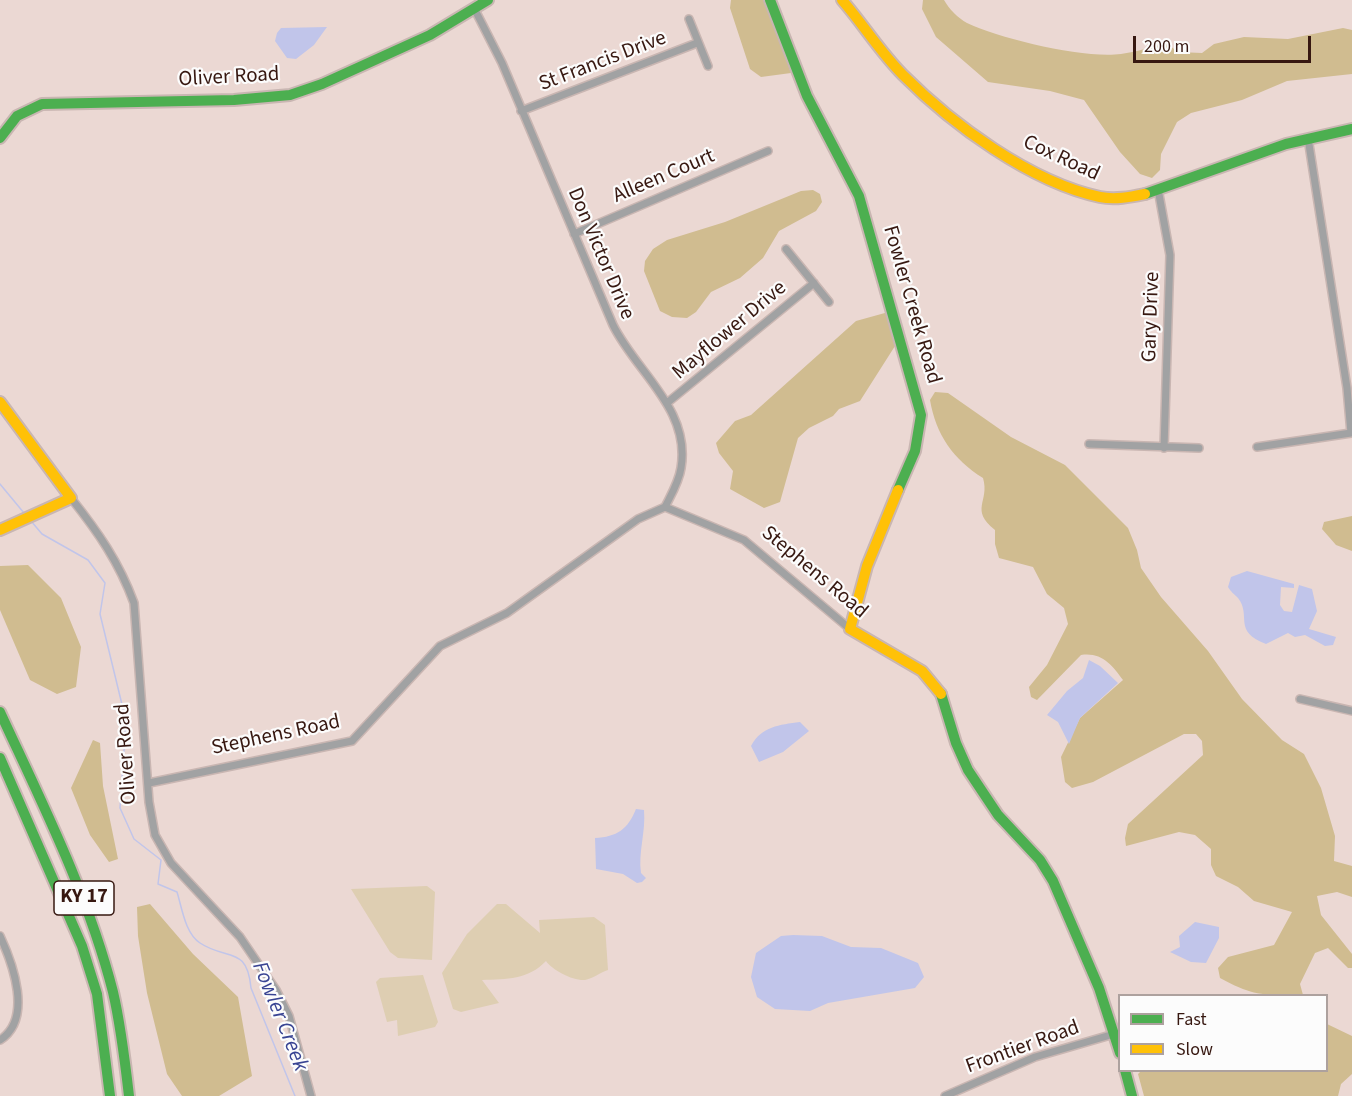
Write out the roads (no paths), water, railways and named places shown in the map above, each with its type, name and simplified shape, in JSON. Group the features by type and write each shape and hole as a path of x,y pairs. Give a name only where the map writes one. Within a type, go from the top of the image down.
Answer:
{"main road":[{"name":"Oliver Road","path":"0,138 13,119 23,111 42,104 234,100 290,95 322,84 430,35 475,10 488,0"},
{"name":"Fowler Creek Road","path":"770,0 807,96 859,196 921,415 921,428 916,449 879,534 850,628"},
{"name":"Cox Road","path":"842,0 903,75 955,120 1006,154 1065,186 1095,198 1126,198 1308,138 1352,129"},
{"name":"Oliver Road","path":"0,402 71,498"},
{"path":"0,530 71,498"},
{"name":"Stephens Road","path":"850,628 864,639 922,671 941,693 956,743 968,770 998,815 1040,860 1053,881 1099,988 1118,1049"},
{"name":"KY 17","path":"0,712 76,878 98,934 114,994 129,1096"},
{"name":"KY 17","path":"0,758 82,946 97,994 110,1096"},
{"path":"1125,1072 1132,1096"}],"street":[{"name":"Don Victor Drive","path":"475,10 502,63 620,339 667,403 678,433 682,458 677,481 665,507"},
{"path":"689,19 708,66"},
{"name":"St Francis Drive","path":"521,111 697,43"},
{"path":"1257,447 1351,433 1347,388 1308,138"},
{"name":"Alleen Court","path":"574,234 768,151"},
{"name":"Gary Drive","path":"1158,189 1170,255 1164,448"},
{"path":"786,249 829,302"},
{"name":"Mayflower Drive","path":"667,403 814,283"},
{"path":"1089,444 1198,448"},
{"name":"Oliver Road","path":"71,498 102,537 124,575 134,603 152,824 158,842 176,869 240,938 271,982 289,1016 311,1096"},
{"name":"Stephens Road","path":"149,783 352,741 440,646 507,614 638,519 665,507 744,540 850,628"},
{"path":"1299,699 1352,711"},
{"path":"0,936 10,962 18,1004 13,1026 0,1040"},
{"name":"Frontier Road","path":"945,1096 1035,1057 1114,1034"}],"water":[{"path":"327,27 314,45 296,59 287,58 275,41 281,28"},
{"path":"1247,571 1294,584 1294,588 1281,587 1280,605 1284,611 1292,612 1299,585 1312,589 1317,611 1309,629 1336,637 1333,645 1325,646 1305,635 1295,637 1288,633 1266,644 1249,634 1244,623 1242,605 1228,587 1231,577"},
{"path":"1089,660 1100,666 1118,683 1080,718 1069,744 1058,722 1047,715 1067,691 1083,678"},
{"path":"800,722 809,731 783,752 759,762 751,746 760,734 778,726"},
{"path":"636,809 644,810 640,865 641,873 646,878 637,883 623,874 596,869 595,838 610,836 621,831"},
{"path":"1195,922 1219,927 1219,938 1206,963 1191,962 1170,952 1180,947 1179,936"},
{"path":"781,936 822,936 851,947 881,948 918,963 924,977 915,988 828,1003 810,1011 775,1009 757,997 751,977 756,953"}],"waterway":[{"name":"Fowler Creek","path":"0,484 24,513"},
{"name":"Fowler Creek","path":"31,521 42,534 88,560 105,583 100,614 126,721 120,808 134,839 161,860 158,884 177,892 185,920 195,939 210,948 234,956 245,965 251,988 295,1096"}]}
